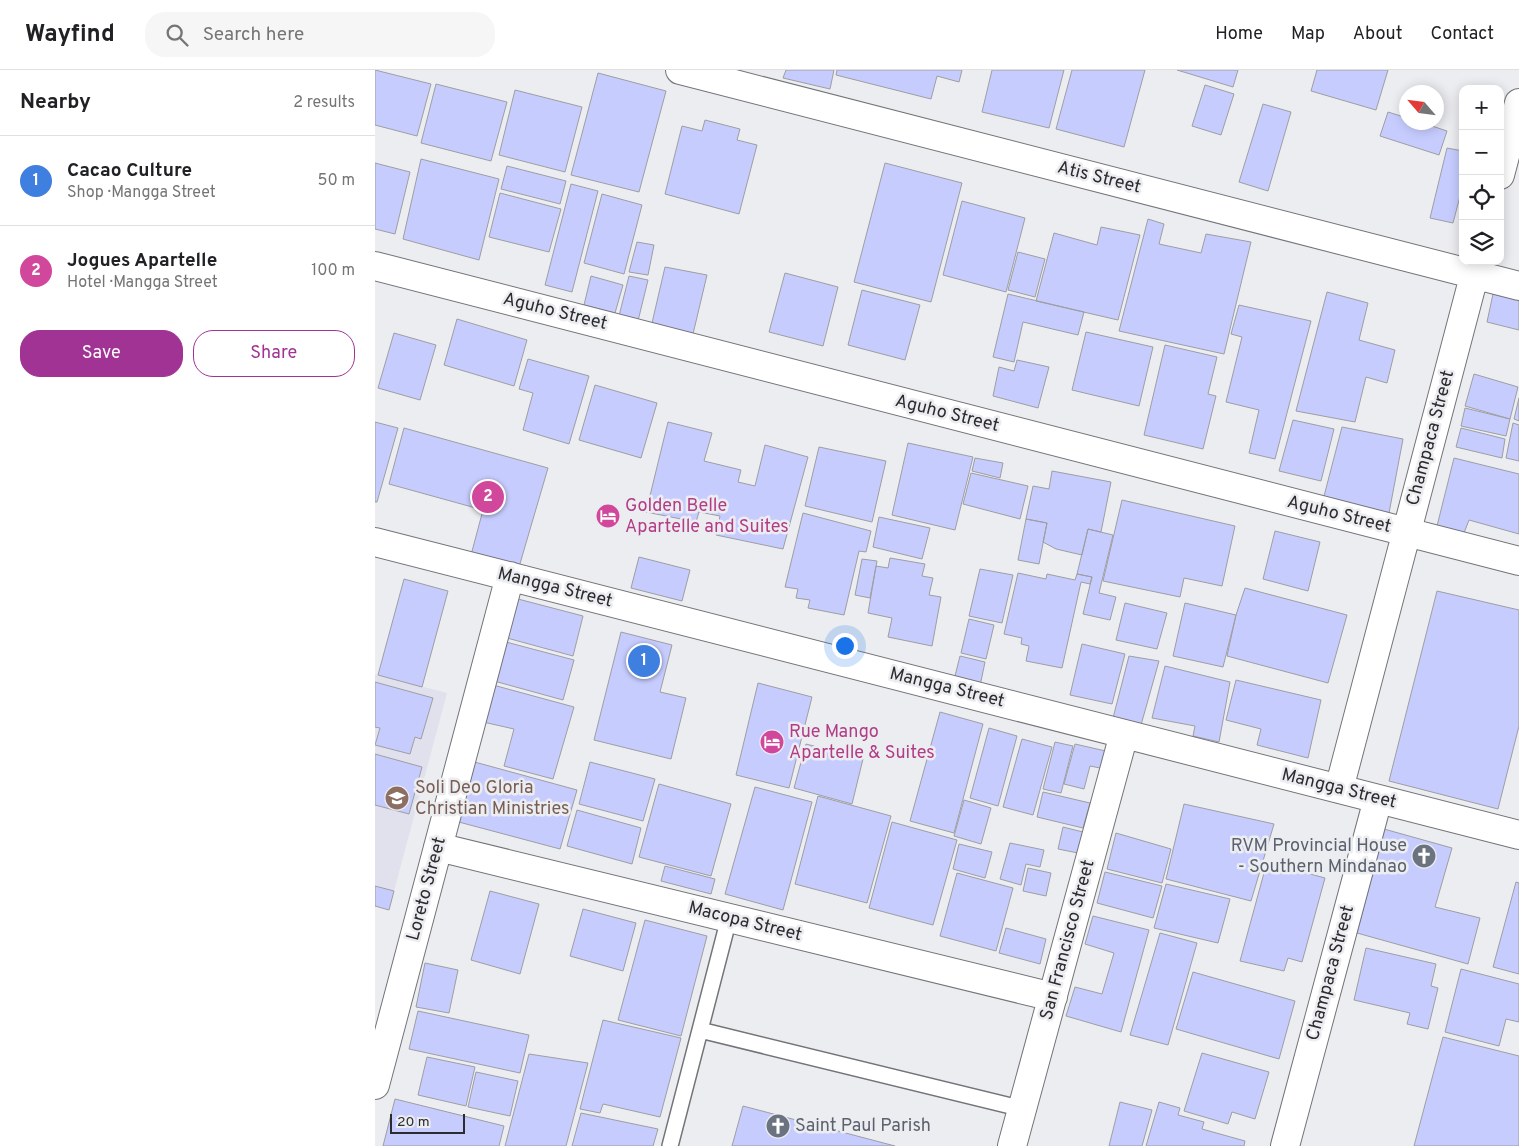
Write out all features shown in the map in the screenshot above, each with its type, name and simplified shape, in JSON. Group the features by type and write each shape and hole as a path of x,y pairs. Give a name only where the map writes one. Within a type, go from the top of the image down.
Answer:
{"street":[{"name":"Atis Street","path":"680,70 1476,268 1519,286"},
{"path":"1504,160 1519,103"},
{"name":"Aguho Street","path":"375,266 1519,561"},
{"name":"Champaca Street","path":"1339,789 1476,268"},
{"name":"Mangga Street","path":"375,542 1519,835"},
{"name":"Loreto Street","path":"375,1085 510,576"},
{"name":"San Francisco Street","path":"1012,1146 1125,734"},
{"name":"Champaca Street","path":"1285,1146 1377,799"},
{"name":"Macopa Street","path":"438,847 1053,997"}],"lane":[{"path":"669,1146 729,918"},
{"path":"700,1030 1023,1109"}],"shaded area":[{"name":"Soli Deo Gloria Christian Ministries","path":"375,674 447,693 390,906 375,902"}],"building":[{"path":"375,70 431,84 417,136 375,125"},
{"path":"786,70 834,70 830,89 783,78"},
{"path":"837,70 962,70 959,82 937,76 931,99 836,75"},
{"path":"992,70 1064,70 1049,128 982,112"},
{"path":"1072,70 1145,70 1124,147 1056,129"},
{"path":"1177,70 1238,70 1233,87"},
{"path":"1317,70 1388,70 1376,110 1311,91"},
{"path":"598,73 666,91 639,192 571,175"},
{"path":"436,84 507,102 491,161 421,143"},
{"path":"1205,85 1234,94 1221,135 1192,126"},
{"path":"515,90 582,107 565,172 499,155"},
{"path":"1263,104 1291,112 1268,191 1239,182"},
{"path":"1388,112 1399,115 1399,130 1447,131 1439,155 1380,136"},
{"path":"705,120 740,129 737,140 757,145 739,214 665,194 682,126 702,131"},
{"path":"1447,148 1459,150 1459,200 1453,223 1430,218"},
{"path":"421,159 499,179 479,260 403,239"},
{"path":"375,163 410,172 395,234 375,229"},
{"path":"885,163 962,183 931,302 854,282"},
{"path":"507,166 566,181 560,204 501,189"},
{"path":"571,184 598,191 572,292 545,285"},
{"path":"500,193 561,209 549,252 489,237"},
{"path":"602,194 642,205 624,274 584,263"},
{"path":"962,201 1025,218 1006,292 943,275"},
{"path":"1148,219 1164,224 1159,244 1201,253 1206,234 1251,242 1224,354 1119,331"},
{"path":"1101,227 1140,235 1118,320 1036,301 1054,233 1097,245"},
{"path":"637,242 654,245 648,275 629,272"},
{"path":"1018,252 1045,259 1035,297 1008,290"},
{"path":"665,267 707,275 693,334 652,323"},
{"path":"785,273 838,287 823,346 769,332"},
{"path":"591,276 623,285 615,313 584,305"},
{"path":"629,276 648,280 637,325 618,320"},
{"path":"862,290 920,305 905,360 848,345"},
{"path":"1327,292 1368,303 1359,340 1395,350 1387,383 1366,377 1355,422 1296,411"},
{"path":"1008,294 1084,312 1078,335 1023,322 1014,362 993,357"},
{"path":"1493,294 1519,300 1519,330 1487,322"},
{"path":"1239,305 1311,321 1275,459 1249,453 1259,410 1226,402 1242,337 1231,334"},
{"path":"457,319 527,340 514,386 444,365"},
{"path":"1086,332 1153,347 1139,406 1072,390"},
{"path":"394,333 436,345 420,400 378,388"},
{"path":"1165,345 1217,357 1208,394 1216,396 1203,449 1144,435"},
{"path":"528,359 589,376 569,444 523,430 533,393 519,389"},
{"path":"1017,360 1049,367 1038,408 993,396 999,367 1014,371"},
{"path":"1474,374 1518,387 1510,419 1465,406"},
{"path":"595,385 657,403 641,458 579,440"},
{"path":"1519,398 1519,421 1514,419"},
{"path":"1465,408 1510,419 1506,436 1461,426"},
{"path":"1293,420 1334,429 1321,481 1279,471"},
{"path":"375,422 398,428 377,502 375,502"},
{"path":"668,422 712,433 704,461 741,470 738,482 755,486 765,445 808,457 783,549 716,535 720,516 699,512 696,522 646,512"},
{"path":"1513,423 1519,425 1519,461 1506,458"},
{"path":"1342,427 1403,439 1389,513 1323,500"},
{"path":"404,428 548,468 519,567 471,555 483,510 389,484"},
{"path":"1461,428 1505,439 1502,458 1456,447"},
{"path":"908,443 973,457 955,530 892,515"},
{"path":"819,447 886,461 872,522 805,506"},
{"path":"975,458 1003,463 1000,478 972,471"},
{"path":"1454,458 1519,474 1519,534 1469,520 1464,533 1437,526"},
{"path":"1052,471 1111,482 1101,532 1088,529 1082,555 1056,549 1043,542 1047,523 1026,519 1033,486 1049,489"},
{"path":"971,473 1028,486 1020,519 963,504"},
{"path":"1122,500 1235,526 1222,586 1184,578 1180,597 1103,581"},
{"path":"803,513 871,531 866,552 859,551 844,615 808,608 810,600 796,598 798,589 785,587"},
{"path":"879,517 930,528 922,559 873,547"},
{"path":"1026,519 1047,523 1039,564 1018,560"},
{"path":"1088,529 1113,535 1099,593 1116,597 1110,620 1083,614 1092,577 1077,574"},
{"path":"1275,531 1320,542 1308,591 1263,579"},
{"path":"639,557 690,570 682,601 631,588"},
{"path":"890,558 925,564 922,576 933,578 929,595 941,597 932,646 888,637 892,618 868,613 876,566 888,568"},
{"path":"862,559 877,561 870,598 855,595"},
{"path":"980,569 1013,575 1002,623 969,616"},
{"path":"1018,573 1046,579 1047,574 1075,580 1077,574 1092,577 1090,584 1081,582 1062,668 1026,661 1029,646 1021,644 1022,638 1004,634"},
{"path":"404,579 448,591 422,687 378,675"},
{"path":"1245,588 1347,615 1328,683 1227,656 1236,615"},
{"path":"1437,591 1519,610 1519,726 1498,809 1389,781"},
{"path":"518,599 583,616 573,656 507,638"},
{"path":"1125,603 1167,613 1157,649 1116,640"},
{"path":"1185,603 1236,615 1223,667 1173,656"},
{"path":"969,619 994,625 986,659 961,653"},
{"path":"621,632 672,645 660,692 686,698 671,759 594,740"},
{"path":"506,642 574,660 563,700 494,681"},
{"path":"1082,644 1125,654 1112,704 1070,695"},
{"path":"960,656 985,662 980,686 954,680"},
{"path":"1129,656 1159,661 1141,725 1113,718"},
{"path":"1165,666 1230,682 1219,742 1193,736 1195,726 1152,718"},
{"path":"1236,680 1321,700 1308,758 1257,745 1261,729 1226,720"},
{"path":"375,682 433,698 421,739 415,737 410,754 375,745 380,728 375,727"},
{"name":"Rue Mango Apartelle & Suites","path":"758,683 812,697 789,788 736,775"},
{"path":"493,685 574,707 553,779 504,766 514,729 483,722"},
{"path":"940,712 983,724 954,833 910,821"},
{"path":"989,728 1017,736 998,806 970,798"},
{"path":"1022,739 1052,747 1033,815 1003,807"},
{"path":"1055,742 1073,746 1061,793 1043,789"},
{"path":"806,744 863,759 852,804 794,788"},
{"path":"1075,744 1110,752 1105,769 1090,766 1084,789 1064,784"},
{"path":"375,754 422,767 409,814 375,805"},
{"path":"471,761 577,790 560,849 455,821"},
{"path":"590,762 655,779 643,821 579,804"},
{"path":"659,784 731,804 711,876 639,857"},
{"path":"755,787 812,802 783,910 725,894"},
{"path":"1043,792 1090,803 1083,828 1037,817"},
{"path":"818,796 891,816 867,903 795,884"},
{"path":"964,800 991,808 981,844 954,836"},
{"path":"1184,804 1274,824 1251,901 1166,879"},
{"path":"577,810 641,828 632,864 567,846"},
{"path":"892,822 957,840 933,925 869,908"},
{"path":"1063,827 1083,832 1078,853 1058,849"},
{"path":"1384,829 1452,848 1435,907 1480,918 1468,964 1357,933"},
{"path":"1116,833 1171,849 1162,883 1107,869"},
{"path":"1010,843 1044,850 1040,867 1026,864 1021,885 1000,879"},
{"path":"959,844 992,852 985,878 953,869"},
{"path":"1267,862 1325,878 1302,962 1288,958 1284,971 1240,961"},
{"path":"665,866 715,879 711,894 661,881"},
{"path":"1028,868 1051,873 1046,896 1023,891"},
{"path":"1105,872 1162,886 1153,918 1097,903"},
{"path":"957,873 1013,888 996,951 940,936"},
{"path":"1516,882 1519,883 1519,974 1493,967"},
{"path":"1166,884 1230,899 1218,943 1154,928"},
{"path":"375,886 394,891 389,910 375,906"},
{"path":"490,891 539,904 520,974 471,960"},
{"path":"583,909 636,923 623,971 570,956"},
{"path":"1093,916 1149,930 1121,1032 1066,1016 1075,987 1102,994 1114,953 1085,944"},
{"path":"645,920 707,936 681,1036 618,1020"},
{"path":"1006,928 1046,939 1040,964 999,953"},
{"path":"1160,933 1197,943 1168,1045 1130,1035"},
{"path":"1366,948 1436,964 1431,986 1438,988 1428,1029 1407,1024 1410,1013 1354,1000"},
{"path":"425,963 458,970 449,1013 416,1007"},
{"path":"1461,969 1519,984 1519,1022 1506,1019 1499,1046 1445,1032"},
{"path":"1193,972 1295,1001 1279,1059 1176,1029"},
{"path":"418,1011 529,1035 520,1073 409,1049"},
{"path":"603,1020 681,1038 660,1117 603,1104 600,1113 580,1109"},
{"path":"1443,1037 1519,1056 1519,1146 1414,1146"},
{"path":"1202,1053 1269,1072 1255,1119 1232,1112 1228,1124 1184,1111"},
{"path":"529,1054 588,1063 566,1146 505,1146"},
{"path":"427,1057 475,1067 466,1106 418,1095"},
{"path":"476,1072 518,1081 510,1116 468,1107"},
{"path":"395,1099 504,1126 499,1146 383,1146"},
{"path":"1120,1102 1152,1110 1142,1146 1109,1146"},
{"path":"1159,1102 1180,1108 1178,1115 1204,1122 1202,1129 1245,1141 1244,1146 1146,1146"},
{"name":"Saint Paul Parish","path":"743,1106 895,1146 732,1146"},
{"path":"581,1113 658,1129 653,1146 572,1146"}],"place":[{"name":"Jogues Apartelle","path":"488,497"},
{"name":"Golden Belle Apartelle and Suites","path":"608,516"},
{"name":"Cacao Culture","path":"644,661"},
{"name":"Rue Mango Apartelle & Suites","path":"772,742"},
{"name":"Soli Deo Gloria Christian Ministries","path":"397,798"},
{"name":"RVM Provincial House - Southern Mindanao","path":"1424,856"},
{"name":"Saint Paul Parish","path":"778,1126"}]}
